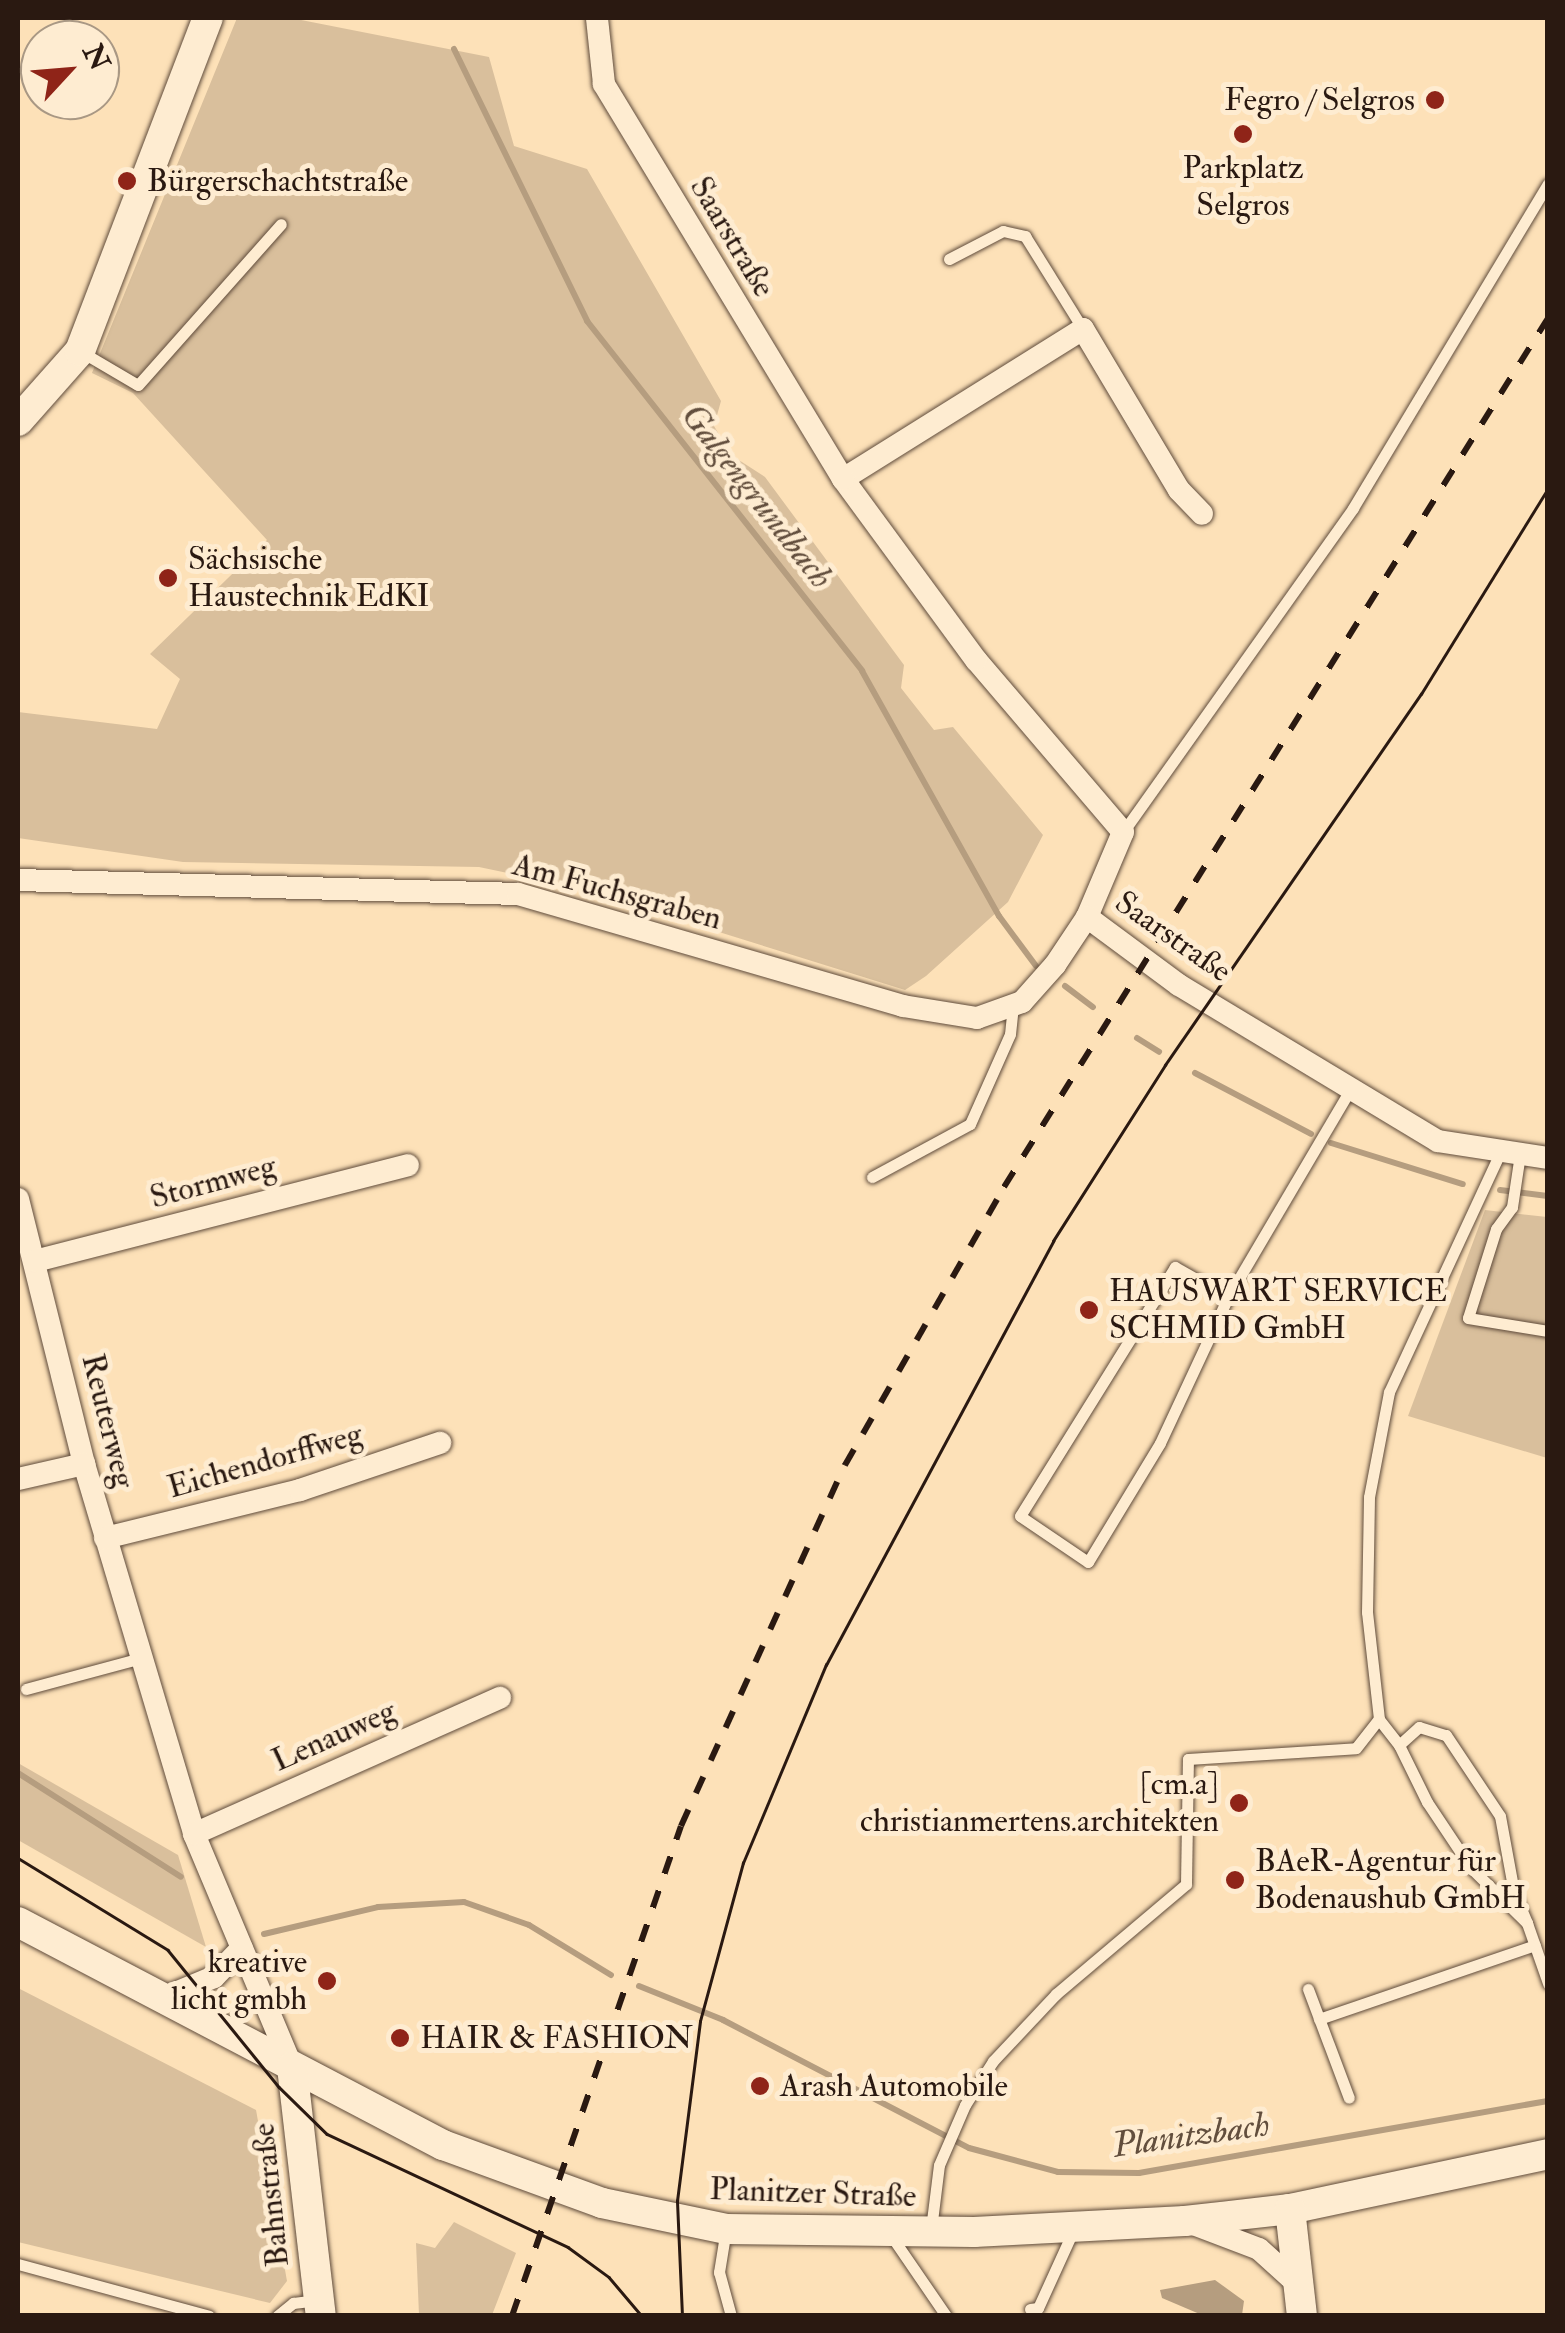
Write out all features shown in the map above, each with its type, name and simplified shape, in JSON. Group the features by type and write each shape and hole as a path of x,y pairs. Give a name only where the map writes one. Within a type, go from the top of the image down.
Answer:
{"main road":[{"path":"18,421 80,351 208,18"},
{"name":"Planitzer Straße","path":"18,1922 166,1997 369,2111 524,2178 636,2212 726,2229 889,2233 1074,2229 1185,2221 1290,2209 1548,2154"},
{"name":"Bahnstraße","path":"292,2067 319,2308"},
{"path":"1290,2209 1301,2301"}],"street":[{"name":"Saarstraße","path":"597,18 604,84 842,479 976,660 1123,832 1087,917 1179,985 1438,1140 1513,1160 1548,1158"},
{"path":"842,479 1082,329 1179,490 1202,514"},
{"name":"Am Fuchsgraben","path":"18,880 518,894 902,1006 976,1018 1013,1006"},
{"path":"1013,1006 1039,987 1087,917"},
{"name":"Stormweg","path":"34,1262 408,1165"},
{"name":"Reuterweg","path":"18,1199 84,1464 194,1834 292,2067"},
{"name":"Eichendorffweg","path":"106,1538 300,1490 440,1442"},
{"path":"18,1479 84,1464"},
{"name":"Lenauweg","path":"194,1834 500,1698"},
{"path":"166,1997 214,1977 242,1948"},
{"path":"1185,2221 1259,2249 1301,2301"}],"lane":[{"path":"1123,832 1353,508 1548,184"},
{"path":"80,351 138,384 281,224"},
{"path":"950,259 1002,231 1025,236 1082,329"},
{"path":"872,1178 970,1124 1010,1034 1013,1006"},
{"path":"1228,1297 1176,1267 1020,1516 1088,1562 1160,1443 1228,1297 1350,1090"},
{"path":"1513,1160 1512,1206 1496,1229 1468,1318 1548,1332"},
{"path":"1513,1160 1389,1392 1369,1497 1367,1612 1379,1719 1399,1744 1453,1845 1528,1923"},
{"path":"26,1688 141,1658"},
{"path":"931,2232 944,2155 994,2060 1056,1994 1186,1884 1188,1759 1356,1748 1379,1719"},
{"path":"1399,1744 1419,1727 1446,1735 1500,1816 1514,1892 1548,1983"},
{"path":"1319,2019 1534,1945"},
{"path":"1308,1989 1349,2098"},
{"path":"726,2229 719,2272 731,2316"},
{"path":"1030,2310 1038,2308 1074,2229"},
{"path":"889,2233 946,2316"},
{"path":"18,2264 209,2316"},
{"path":"277,2316 293,2303 319,2308"}],"shaded area":[{"path":"237,18 291,18 489,57 514,146 587,169 721,401 714,426 731,455 765,477 904,665 901,688 934,730 953,727 1043,835 1008,902 926,976 905,990 571,886 479,867 183,862 18,838 18,712 157,729 180,679 150,654 267,540 133,393 92,373"},
{"path":"1485,1210 1547,1217 1547,1458 1408,1416"},
{"path":"18,1763 178,1855 206,1947 18,1840"},
{"path":"18,1988 256,2110 287,2281 270,2303 18,2242"},
{"path":"454,2222 516,2253 492,2315 419,2315 416,2243 435,2248"},
{"path":"1215,2280 1244,2301 1242,2315 1202,2315 1162,2298 1160,2290"}],"waterway":[{"name":"Galgengrundbach","path":"454,49 587,321 862,671 999,916 1036,966"},
{"name":"Galgengrundbach","path":"1065,986 1093,1007"},
{"name":"Galgengrundbach","path":"1137,1038 1159,1052"},
{"name":"Galgengrundbach","path":"1195,1073 1311,1134"},
{"name":"Galgengrundbach","path":"1331,1143 1463,1184"},
{"name":"Galgengrundbach","path":"1500,1190 1548,1196"},
{"name":"Planitzbach","path":"18,1773 181,1877"},
{"name":"Planitzbach","path":"264,1934 378,1907 464,1902 529,1925 611,1975"},
{"name":"Planitzbach","path":"639,1986 723,2020 969,2148 1058,2172 1139,2173 1548,2101"}],"tram line":[{"path":"682,2316 677,2201 700,2021 743,1863 826,1665 1053,1241 1165,1065 1421,694 1548,488"},
{"path":"18,1858 168,1950 279,2087 327,2134 568,2247 609,2277 642,2316"}],"railway":[{"path":"512,2316 681,1826 845,1465 1004,1187 1548,318"}],"place":[{"name":"Fegro / Selgros","path":"1435,100"},
{"name":"Parkplatz Selgros","path":"1243,134"},
{"name":"Bürgerschachtstraße","path":"127,181"},
{"name":"Sächsische Haustechnik EdKI","path":"168,578"},
{"name":"HAUSWART SERVICE SCHMID GmbH","path":"1089,1310"},
{"name":"[cm.a] christianmertens.architekten","path":"1239,1803"},
{"name":"BAeR-Agentur für Bodenaushub GmbH","path":"1235,1880"},
{"name":"kreative licht gmbh","path":"327,1981"},
{"name":"HAIR & FASHION","path":"400,2038"},
{"name":"Arash Automobile","path":"760,2086"}]}
